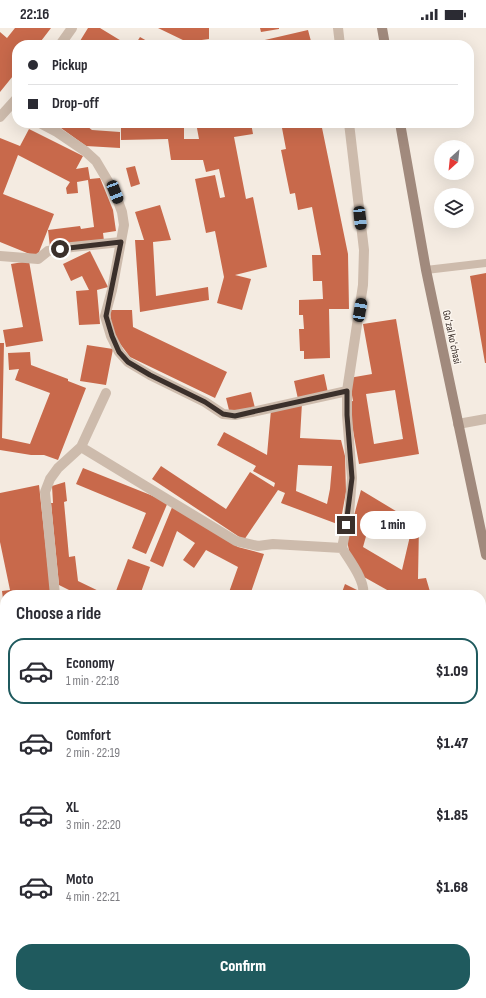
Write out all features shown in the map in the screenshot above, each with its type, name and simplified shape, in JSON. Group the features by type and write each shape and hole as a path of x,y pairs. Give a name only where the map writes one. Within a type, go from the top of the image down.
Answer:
{"main road":[{"path":"382,28 385,40"},
{"name":"Goʻzal koʻchasi","path":"401,128 426,270 486,555"}],"street":[{"path":"64,40 72,28"},
{"path":"338,28 339,40"},
{"path":"0,116 12,110"},
{"path":"49,128 85,151 96,161 115,192 122,212 124,225 106,316 119,352 128,362 150,375 205,402 223,414 235,416 347,391"},
{"path":"350,128 364,250 363,285 347,391 347,415 352,478 342,548 361,579 364,590"},
{"path":"0,256 38,260 48,251 121,242"},
{"path":"55,590 45,492 50,479 58,468 81,446 106,393"},
{"path":"458,424 486,419"},
{"path":"81,446 236,540 258,546 273,544 342,548"}],"lane":[{"path":"426,270 486,263"}],"building":[{"path":"15,28 51,28 42,40 12,40 12,77 0,92 0,32 7,38"},
{"path":"88,28 100,28 120,40 81,40"},
{"path":"158,28 209,28 209,39 183,40"},
{"path":"260,28 279,28 279,29 261,32"},
{"path":"308,30 311,40 264,40"},
{"path":"140,37 145,40 138,40"},
{"path":"61,128 89,128 92,130 120,132 120,148 86,146"},
{"path":"121,128 184,128 184,139 199,139 197,128 252,128 253,134 234,137 246,199 253,197 267,267 235,275 251,279 242,310 217,303 224,277 215,231 206,233 195,179 215,175 220,198 225,197 219,169 206,172 203,160 171,160 168,139 121,140"},
{"path":"282,128 322,128 348,254 349,309 329,309 330,358 304,359 304,351 300,351 299,329 304,329 303,315 299,315 299,300 323,299 322,281 313,281 312,255 321,255 312,207 298,210 295,193 290,194 281,150 286,149"},
{"path":"29,129 83,156 76,169 88,167 90,179 100,178 113,210 116,231 103,233 104,241 50,247 48,230 80,226 81,229 94,227 88,180 77,182 78,193 67,194 66,188 70,182 18,155 3,194 54,214 37,257 0,242 0,138 20,146"},
{"path":"135,166 140,184 131,187 126,168"},
{"path":"160,205 171,240 153,242 156,296 208,287 209,300 140,312 135,240 144,240 135,212"},
{"path":"90,251 108,287 97,290 100,324 79,325 76,291 89,290 82,276 71,281 63,264"},
{"path":"29,261 43,341 6,347 3,330 23,327 11,264"},
{"path":"486,273 486,363 485,363 470,276"},
{"path":"110,310 132,310 133,327 227,372 215,398 130,357 112,333"},
{"path":"396,319 419,454 359,464 348,402 353,401 349,378 372,374 363,324","holes":["395,390 403,439 374,444 366,394"]},
{"path":"0,343 4,343 2,438 30,444 50,393 15,380 19,369 9,370 8,353 30,352 31,365 68,379 68,381 86,388 58,460 44,455 31,455 0,450"},
{"path":"87,345 113,349 106,385 80,381"},
{"path":"324,374 328,393 298,399 294,381"},
{"path":"251,392 255,408 230,414 226,398"},
{"path":"302,403 300,438 341,440 345,456 346,492 340,525 281,503 285,493 278,490 244,540 152,479 161,466 226,509 250,472 274,487 275,483 253,471 256,466 217,445 224,432 267,455 271,410","holes":["298,465 332,466 327,504 296,491"]},
{"path":"83,468 168,502 146,554 132,548 146,513 76,484"},
{"path":"65,482 67,501 64,502 69,557 75,556 78,581 97,590 69,590 59,585 51,503 53,503 52,486"},
{"path":"39,485 50,590 10,590 0,542 0,493"},
{"path":"361,490 419,525 418,579 426,578 430,590 387,590 364,577 350,555 347,541","holes":["372,515 410,536 402,570 363,547"]},
{"path":"173,505 238,547 264,554 252,590 230,590 238,567 206,550 194,568 183,560 195,543 177,531 163,567 150,561"},
{"path":"128,559 150,567 142,590 116,590"},
{"path":"345,584 357,590 343,590"}],"route":[{"path":"60,249 121,242 106,316 119,352 128,362 150,375 205,402 223,414 235,416 347,391 347,415 352,478 350,504 346,525"}]}
